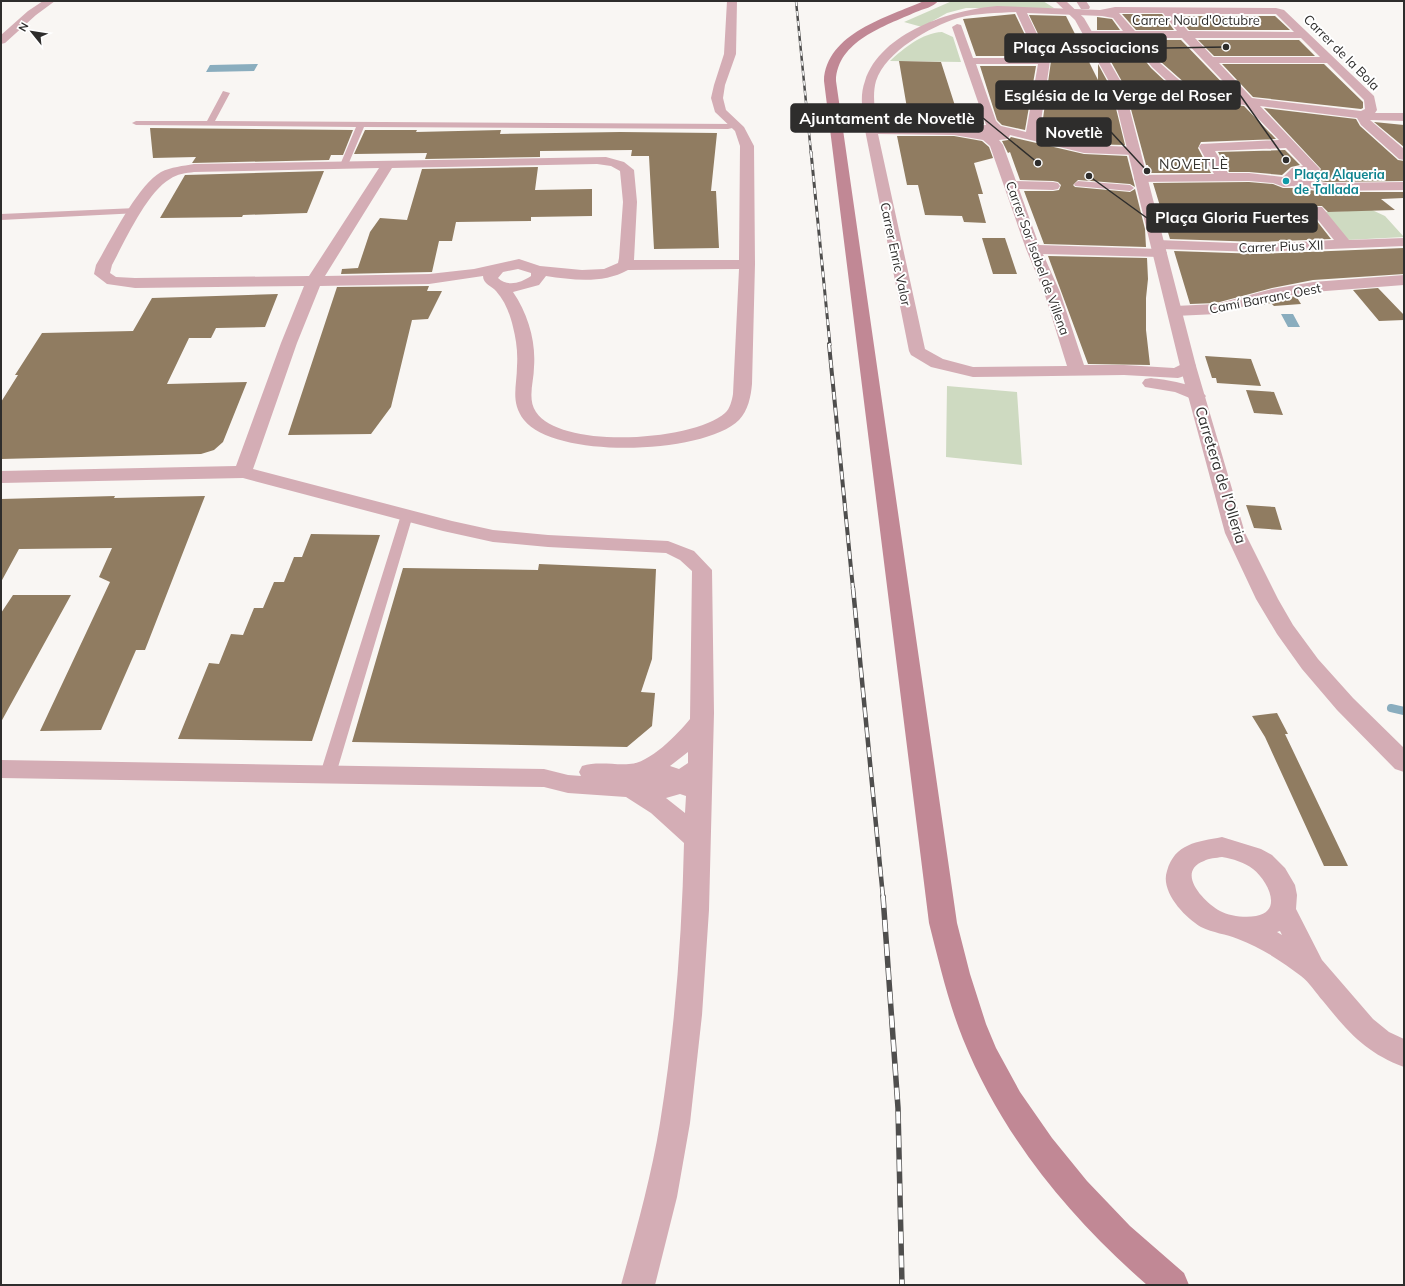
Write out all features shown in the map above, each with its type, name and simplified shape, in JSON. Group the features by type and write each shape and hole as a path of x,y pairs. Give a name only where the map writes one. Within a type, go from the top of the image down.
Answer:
{"main road":[{"path":"941,1 925,5 874,29 848,45 835,58 830,73 830,81 943,923 968,1013 985,1056 1006,1097 1032,1136 1110,1230 1172,1285"}],"street":[{"path":"1,41 32,13 50,1"},
{"path":"496,269 490,278 510,296 517,314 523,337 526,367 524,399 526,411 534,422 550,432 570,438 592,441 637,441 699,434 725,424 733,416 742,395 746,264 747,146 737,126 720,111 717,102 719,86 728,64 730,53 732,1"},
{"path":"1053,1 1066,7"},
{"path":"1103,13 1115,10 1166,10 1279,6"},
{"name":"Carrer de la Bola","path":"1279,6 1304,35 1370,99 1372,107 1366,114"},
{"name":"Carrer Enric Valor","path":"1103,13 1066,7 965,12 950,16 939,25 896,48 875,69 871,77 868,96 872,130 918,351 937,364 973,372 1078,372 1124,370 1178,373 1188,366"},
{"name":"Carretera de l'Olleria","path":"1066,7 1077,15 1116,82 1134,151 1138,185 1159,249 1188,366 1235,533 1267,599 1285,629 1310,664 1345,704 1404,762"},
{"path":"1020,10 1044,62 1032,137"},
{"path":"1166,10 1185,34 1209,60 1313,169 1297,171 1286,179"},
{"path":"939,25 958,29 958,17 965,12"},
{"path":"1103,13 1115,15 1156,65 1190,96 1217,100 1246,100 1276,103 1366,114 1381,118 1402,114"},
{"name":"Carrer Sor Isabel de Villena","path":"958,29 970,61 992,133 1034,249 1052,292 1078,372"},
{"name":"Carrer Nou d'Octubre","path":"1088,34 1304,35"},
{"path":"1242,34 1266,60"},
{"path":"1209,60 1330,60"},
{"path":"970,61 1044,62"},
{"path":"1370,99 1402,114"},
{"path":"1366,114 1363,119 1365,122 1404,156"},
{"path":"872,130 992,133 1032,137 1084,149 1134,151"},
{"path":"1223,177 1206,147 1289,144"},
{"path":"517,314 533,279 532,267 520,264 511,265 480,274 446,278 135,284 108,280 102,274 104,265 136,211 156,182 170,173 182,170 592,160 620,165 627,170 630,202 628,258 625,265"},
{"path":"244,472 288,343 314,281 388,164"},
{"path":"1138,185 1223,177 1249,177 1286,179 1326,187 1404,186"},
{"path":"1012,185 1053,186"},
{"path":"1317,210 1345,244"},
{"name":"Carrer Pius XII","path":"1034,249 1251,248 1404,242"},
{"path":"446,278 513,287 533,279 604,273 621,268 625,265 746,264"},
{"name":"Camí Barranc Oest","path":"1175,311 1217,309 1272,294 1312,287 1404,280"},
{"name":"Carrer Enric Valor","path":"1078,372 1170,385 1197,396"},
{"path":"1,477 244,472 493,536 548,541 668,547 693,559 702,570 701,722 693,784 698,840 696,910 688,1015 675,1123 661,1197 638,1285"},
{"path":"633,781 679,748 701,722"},
{"path":"1,769 544,778 568,784 633,781 658,790 693,784"},
{"path":"633,781 698,840"},
{"path":"1222,846 1240,850 1254,856 1269,867 1280,880 1285,895 1283,910 1275,921 1261,927 1244,929 1226,926 1207,918 1192,907 1182,893 1178,878 1181,863 1191,853 1204,848 1222,846"},
{"path":"1283,910 1312,968 1363,1028 1379,1041 1404,1054"},
{"path":"1244,929 1271,942 1312,968"}],"lane":[{"path":"209,124 226,93"},
{"path":"136,123 737,126"},
{"path":"344,165 361,125"},
{"path":"1078,184 1138,185"},
{"path":"1,217 136,211"},
{"path":"328,774 407,515"}],"green space":[{"path":"952,1 1043,1 1054,8 966,8 947,13 922,27 904,22"},
{"path":"942,32 953,37 961,62 890,61 907,46 920,38"},
{"path":"1372,210 1385,216 1404,237 1347,240 1324,212"},
{"path":"947,386 1017,392 1022,465 946,457"}],"water":[{"path":"258,64 254,71 206,72 210,65"},
{"path":"1281,314 1293,314 1300,327 1288,327"}],"building":[{"path":"1015,14 1035,56 976,56 963,19"},
{"path":"1122,14 1162,14 1174,30 1136,30"},
{"path":"1029,15 1066,16 1098,80 1098,64 1111,88 1125,145 1084,144 1041,133 1051,61"},
{"path":"1177,16 1275,16 1290,30 1189,30"},
{"path":"1097,17 1112,19 1120,30 1097,30"},
{"path":"1098,38 1127,38 1151,68 1185,100 1244,106 1276,139 1201,142 1198,148 1211,173 1150,173 1148,165 1146,165 1125,87"},
{"path":"1143,40 1181,40 1234,95 1195,92 1161,62"},
{"path":"1198,40 1299,40 1315,56 1214,56"},
{"path":"899,61 941,62 957,112 980,113 984,124 954,126 897,125 895,114 908,114"},
{"path":"1222,64 1324,64 1363,102 1363,108 1253,97"},
{"path":"980,66 1036,66 1025,130 1002,125 997,120"},
{"path":"1264,108 1356,119 1360,126 1398,160 1404,161 1404,181 1326,182 1300,178 1318,173 1321,169"},
{"path":"1374,122 1404,125 1404,147"},
{"path":"150,128 353,130 343,155 331,155 329,160 192,163 196,157 153,158"},
{"path":"365,130 417,130 416,132 501,130 500,134 620,132 717,133 711,191 716,191 719,248 654,249 649,156 631,156 632,150 540,151 540,157 425,159 427,153 354,154"},
{"path":"897,136 954,136 982,141 989,147 993,158 974,163 983,194 978,194 986,223 964,222 962,216 925,215 918,185 907,185"},
{"path":"1011,137 1084,154 1127,156 1135,187 1130,184 1078,180 1073,185 1075,187 1130,192 1135,189 1145,229 1146,247 1044,244 1024,191 1053,191 1059,190 1061,185 1058,182 1053,181 1020,180 1010,152 1008,153 1002,141 1008,140"},
{"path":"1285,150 1300,165 1291,167 1282,175 1229,172 1218,152"},
{"path":"538,167 535,190 592,189 592,216 531,217 531,221 456,222 452,241 439,241 432,272 341,274 342,269 358,268 370,232 380,218 407,220 422,169"},
{"path":"324,171 307,213 243,215 242,217 160,218 185,175"},
{"path":"1249,182 1273,184 1283,188 1326,192 1404,192 1404,198 1381,199 1395,210 1328,212 1322,206 1311,206 1309,211 1331,239 1260,242 1170,239 1153,183"},
{"path":"982,238 1005,238 1017,274 993,274"},
{"path":"1404,248 1404,274 1313,280 1272,288 1216,303 1190,304 1174,251 1260,254"},
{"path":"1048,256 1147,258 1148,279 1146,298 1146,330 1150,365 1088,364"},
{"path":"429,286 427,291 442,291 428,319 412,320 391,407 371,434 288,435 337,287"},
{"path":"1378,288 1404,315 1404,320 1379,321 1353,290"},
{"path":"278,294 265,327 216,328 211,338 189,338 167,384 247,382 223,442 214,450 201,454 1,459 1,402 18,375 15,375 42,333 133,331 152,298"},
{"path":"1296,296 1301,304 1274,306 1271,303 1262,305 1260,303"},
{"path":"1205,356 1251,359 1261,386 1217,383 1216,378 1212,378"},
{"path":"1246,390 1274,392 1283,415 1254,413"},
{"path":"115,496 114,498 205,496 145,650 136,650 101,730 40,731 110,582 99,577 112,548 19,549 1,582 1,499"},
{"path":"1246,505 1275,507 1282,530 1254,528"},
{"path":"311,534 380,535 312,741 178,739 209,663 219,664 231,634 243,635 254,608 263,608 274,582 284,582 294,557 302,557"},
{"path":"539,564 656,569 652,659 641,692 655,693 652,726 627,747 352,742 403,568 538,570"},
{"path":"13,595 71,595 1,722 1,613"},
{"path":"1277,713 1288,734 1285,734 1348,866 1324,866 1265,737 1252,716"}],"waterway":[{"path":"1391,708 1404,711"}],"railway":[{"path":"796,1 811,153"},
{"path":"811,152 830,345"},
{"path":"829,344 853,589"},
{"path":"853,588 883,897"},
{"path":"883,896 898,1108 902,1285"}],"place":[{"name":"Plaça Associacions","path":"1226,47"},
{"name":"Església de la Verge del Roser","path":"1286,160"},
{"name":"Ajuntament de Novetlè","path":"1038,163"},
{"name":"Novetlè","path":"1147,171"},
{"name":"Plaça Gloria Fuertes","path":"1089,176"},
{"name":"Plaça Alqueria de Tallada","path":"1286,181"}],"district":[{"name":"NOVETLÈ","path":"1194,164"}]}
